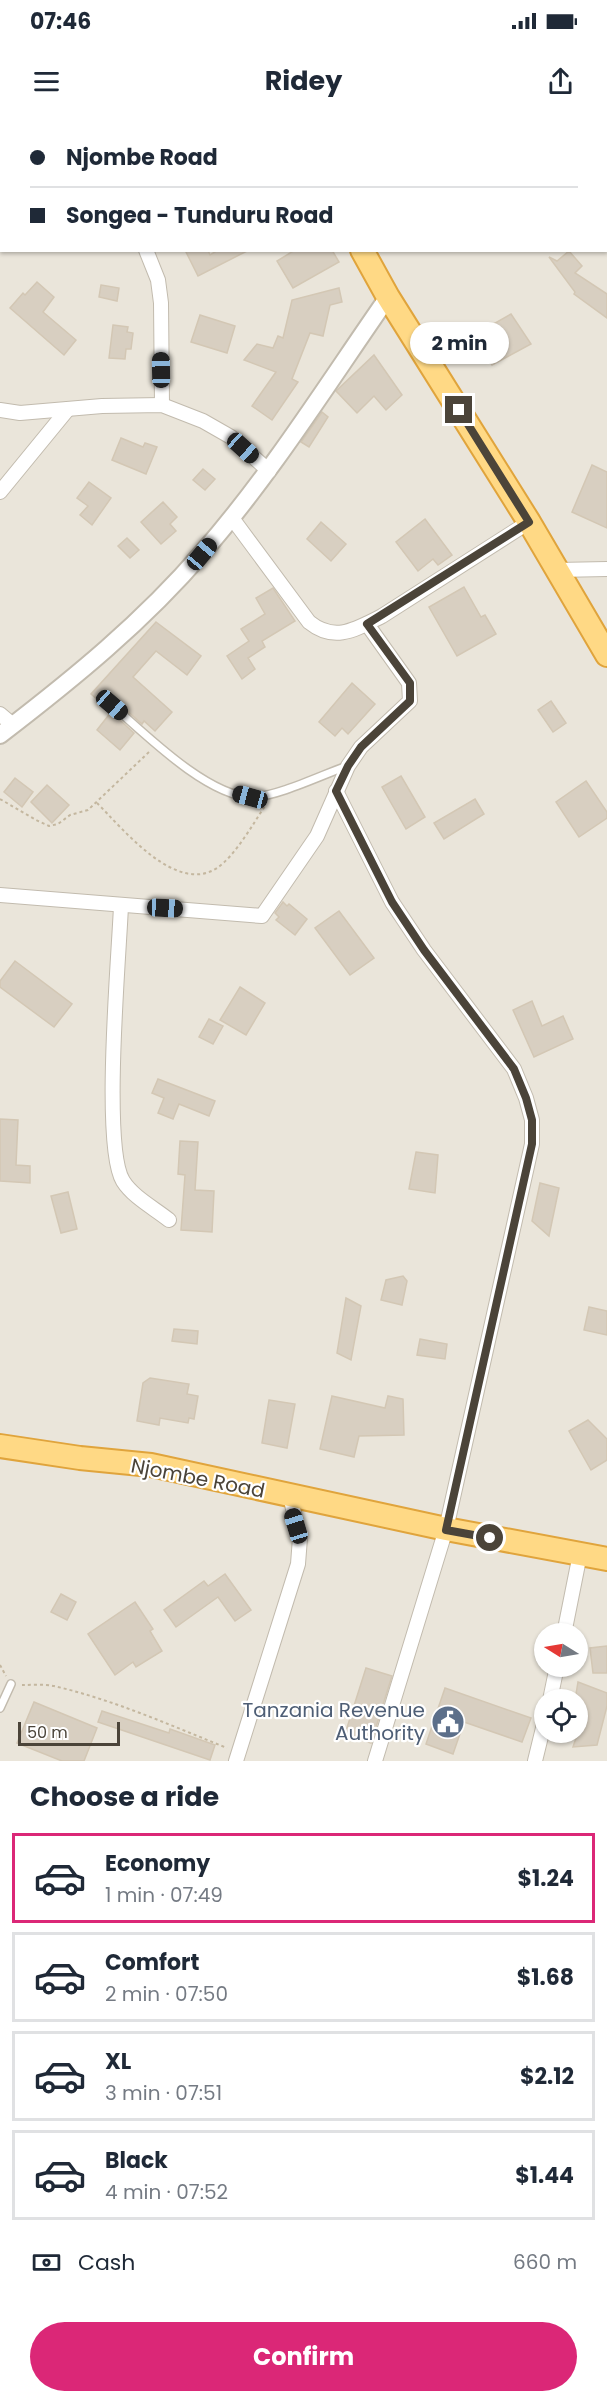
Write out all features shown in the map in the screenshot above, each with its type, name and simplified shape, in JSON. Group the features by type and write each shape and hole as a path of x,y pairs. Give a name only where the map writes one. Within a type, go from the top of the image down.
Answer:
{"highway":[{"path":"363,252 388,297 529,522 607,656"},
{"name":"Njombe Road","path":"0,1446 80,1458 151,1465 446,1530 607,1559"}],"street":[{"path":"147,252 158,280 162,303 162,405"},
{"path":"4,724 128,632 202,554 269,471 388,297"},
{"path":"0,410 20,413 102,406 162,405 203,420 231,437 269,471"},
{"path":"0,492 68,409"},
{"path":"232,518 309,622 317,629 327,633 342,633 367,624 529,522"},
{"path":"557,570 607,569"},
{"path":"0,895 262,916 316,836 348,766 361,747 375,731 410,701 410,683 367,624"},
{"path":"336,791 392,902 424,950 514,1069 532,1120 532,1144 446,1530 375,1761"},
{"path":"121,906 113,1084 115,1149 123,1180 132,1191 169,1220"},
{"path":"237,1757 298,1564 300,1538 290,1496"},
{"path":"566,1623 580,1554"},
{"path":"536,1761 540,1743"}],"lane":[{"path":"112,705 192,772 222,790 250,797 273,794 348,766"},
{"path":"0,1708 11,1684"}],"path":[{"path":"0,799 49,826 58,824 81,811 88,810 97,803 157,744"},
{"path":"97,803 153,856 171,869 184,873 203,874 218,867 235,849 273,794"},
{"path":"11,1684 52,1685 88,1697 110,1701 237,1757"}],"shaded area":[{"path":"0,252 607,252 607,1761 0,1761"}],"building":[{"path":"186,252 209,252 210,255 215,252 245,252 198,276"},
{"path":"292,252 333,252 339,262 293,288 277,261"},
{"path":"570,252 582,266 575,273 607,294 607,318 574,294 575,292 549,257 557,261"},
{"path":"37,282 54,297 43,312 76,340 64,355 10,308"},
{"path":"101,285 119,288 117,301 99,297"},
{"path":"339,288 342,302 330,305 323,336 310,333 292,379 298,382 272,420 252,406 276,372 244,360 257,344 273,348 278,336 283,338 292,300"},
{"path":"511,314 531,344 492,365 474,335"},
{"path":"200,315 235,326 227,353 191,342"},
{"path":"113,325 128,327 127,332 133,333 131,349 126,349 125,359 109,358"},
{"path":"374,355 402,395 386,410 374,396 357,413 336,391"},
{"path":"322,412 328,417 309,447 301,442"},
{"path":"121,438 143,447 145,443 157,447 146,474 112,460"},
{"path":"592,465 607,472 607,528 572,512"},
{"path":"203,469 215,479 205,490 193,480"},
{"path":"89,482 111,498 92,525 80,515 88,506 77,498"},
{"path":"163,502 177,517 170,524 176,531 161,544 141,522"},
{"path":"425,519 452,555 438,565 433,559 418,571 396,542"},
{"path":"321,522 346,544 331,561 307,539"},
{"path":"127,538 139,550 130,558 118,546"},
{"path":"464,587 481,617 485,615 496,634 457,656 429,607"},
{"path":"273,588 295,621 262,641 265,647 248,658 255,669 242,679 227,656 249,641 241,629 265,614 256,598"},
{"path":"156,622 201,656 187,675 156,651 133,677 172,712 155,731 144,721 142,724 115,700 108,701 107,708 91,694"},
{"path":"352,683 375,704 348,734 342,728 335,736 319,722"},
{"path":"551,701 566,723 553,732 538,710"},
{"path":"111,712 134,733 120,750 97,730"},
{"path":"401,776 425,817 406,829 382,787"},
{"path":"15,778 33,792 22,807 4,792"},
{"path":"586,781 607,812 607,818 579,837 556,802"},
{"path":"47,785 69,805 52,823 31,802"},
{"path":"475,799 484,814 444,839 434,823"},
{"path":"283,902 287,906 289,904 307,919 295,935 276,920 279,917 275,913"},
{"path":"339,911 374,958 350,975 315,928"},
{"path":"15,961 72,1004 54,1027 0,987 0,981"},
{"path":"240,987 265,1003 246,1035 220,1020"},
{"path":"532,1001 542,1026 563,1016 573,1039 534,1057 513,1010"},
{"path":"209,1019 223,1026 213,1044 199,1037"},
{"path":"158,1079 215,1101 209,1116 179,1104 173,1119 158,1113 164,1098 152,1093"},
{"path":"0,1119 18,1120 16,1165 30,1166 30,1183 0,1181"},
{"path":"180,1141 198,1142 195,1190 214,1191 212,1232 181,1230 185,1175 178,1174"},
{"path":"416,1152 438,1155 435,1193 409,1189"},
{"path":"540,1183 559,1188 549,1236 532,1221"},
{"path":"68,1192 77,1229 61,1233 51,1196"},
{"path":"403,1276 407,1281 402,1305 381,1300 386,1280"},
{"path":"346,1298 361,1306 351,1360 337,1353"},
{"path":"589,1307 607,1311 607,1335 584,1330"},
{"path":"174,1329 198,1331 197,1344 172,1341"},
{"path":"420,1339 447,1344 445,1359 417,1355"},
{"path":"150,1378 189,1384 187,1394 198,1396 194,1419 189,1418 188,1423 160,1418 159,1425 137,1421 143,1383"},
{"path":"332,1396 385,1408 388,1396 403,1399 404,1435 359,1436 354,1457 320,1449"},
{"path":"269,1400 295,1404 287,1448 262,1443"},
{"path":"588,1420 607,1439 607,1460 591,1470 569,1431"},
{"path":"225,1574 251,1610 235,1621 218,1597 176,1627 164,1610 204,1581 208,1586"},
{"path":"61,1594 76,1602 67,1620 51,1612"},
{"path":"135,1602 153,1629 150,1631 162,1651 136,1667 133,1662 115,1675 88,1634"},
{"path":"607,1646 607,1673 593,1673 590,1648"},
{"path":"366,1668 392,1676 371,1743 345,1734"},
{"path":"578,1682 607,1693 607,1706 597,1745 573,1747 574,1743 588,1743 588,1689 577,1689"},
{"path":"445,1688 531,1718 522,1742 464,1722 453,1754 426,1744"},
{"path":"34,1702 97,1728 84,1761 62,1761 17,1743"},
{"path":"102,1711 169,1733 170,1729 215,1745 210,1760 98,1722"}],"place":[{"name":"Tanzania Revenue Authority","path":"448,1722"}],"route":[{"path":"459,410 529,522 367,624 410,683 410,701 375,731 361,747 348,766 336,791 392,902 424,950 514,1069 532,1120 532,1144 446,1530 490,1538"}]}
